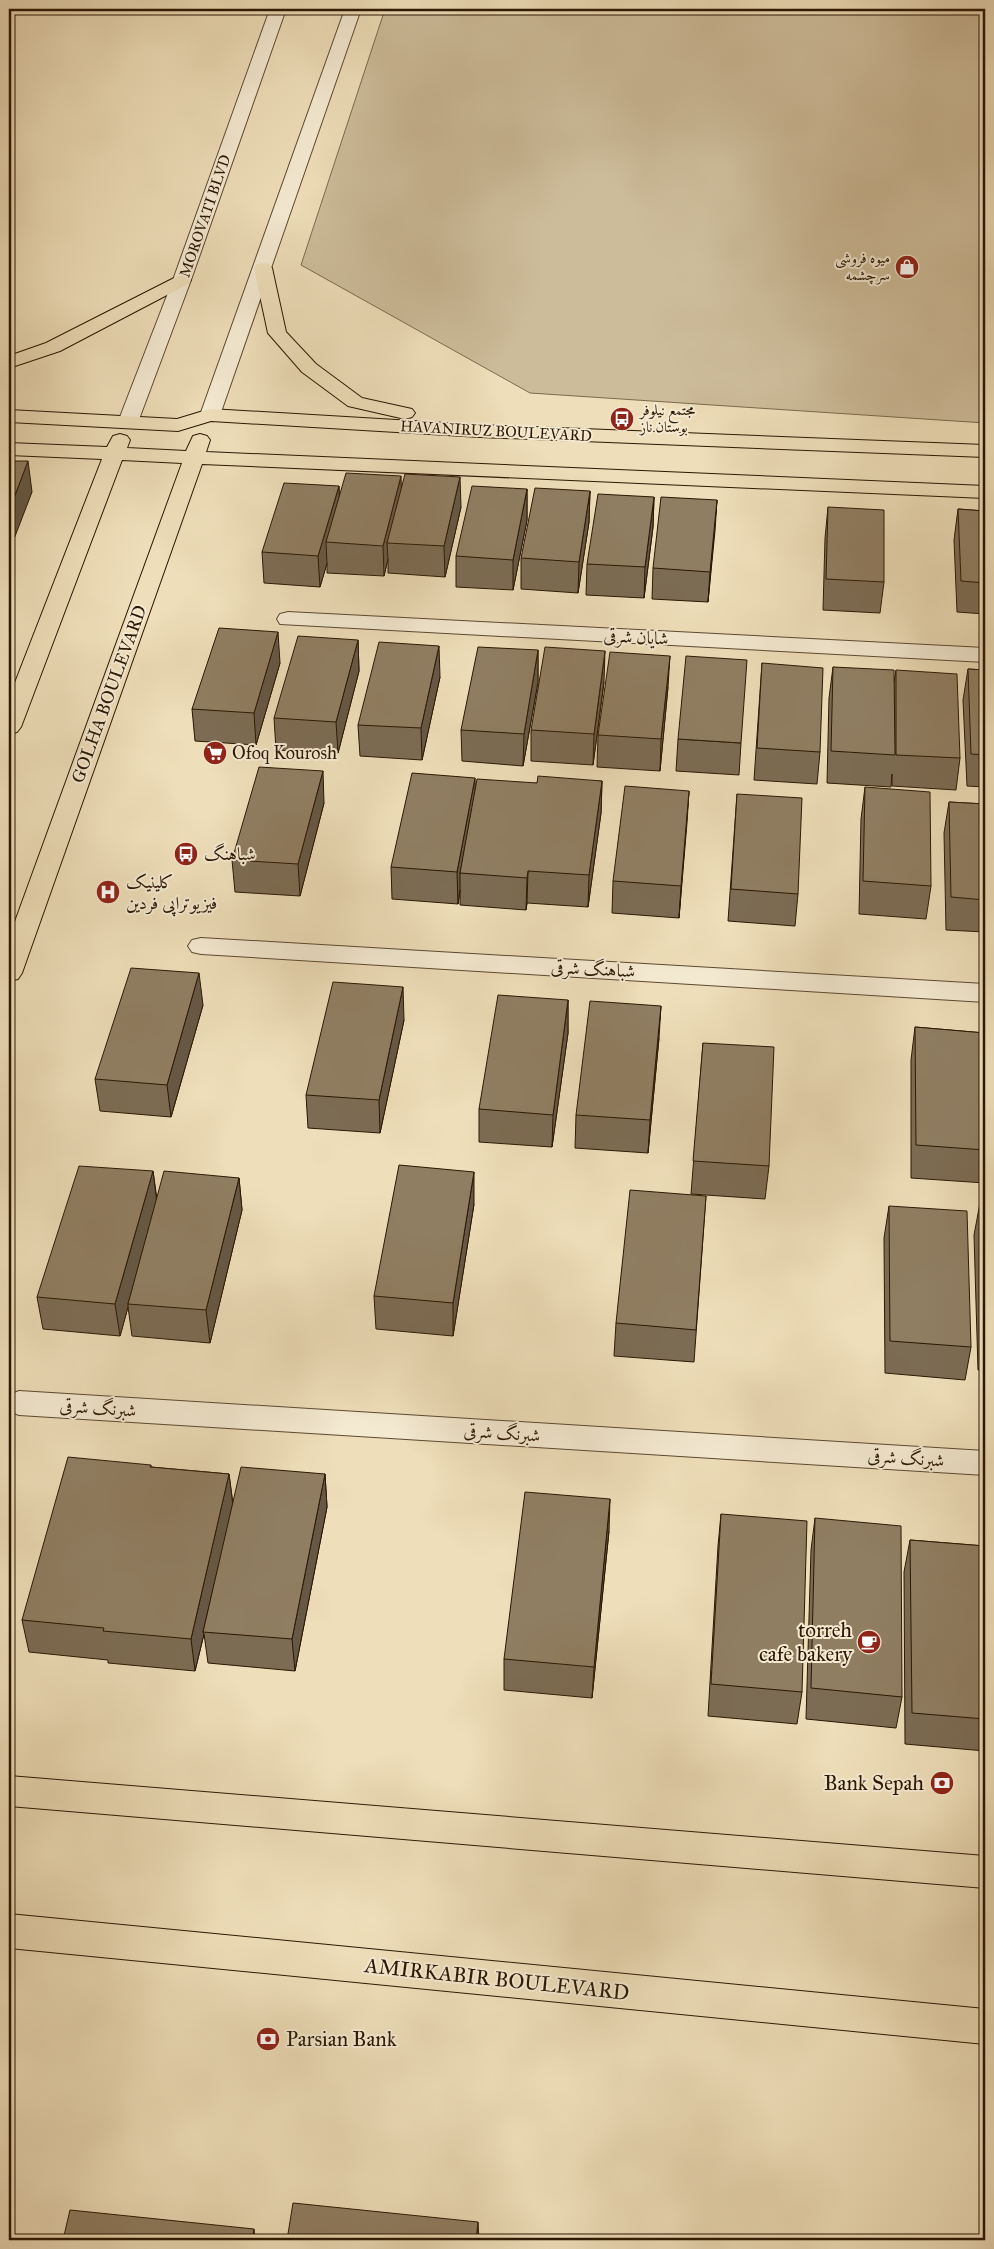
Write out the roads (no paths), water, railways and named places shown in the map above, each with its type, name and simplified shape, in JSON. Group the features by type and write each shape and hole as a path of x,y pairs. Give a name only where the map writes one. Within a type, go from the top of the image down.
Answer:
{"main road":[{"path":"263,268 277,333 308,368 355,402 480,431"},
{"path":"9,362 53,347 182,280"},
{"name":"HAVANIRUZ BOULEVARD","path":"9,416 178,425 210,415 480,431 985,451"},
{"name":"GOLHA BOULEVARD","path":"9,973 210,415"},
{"path":"9,727 128,422"},
{"path":"9,449 985,492"},
{"path":"9,1790 985,1872"},
{"name":"AMIRKABIR BOULEVARD","path":"9,1931 985,2027"}],"street":[{"name":"MOROVATI BLVD","path":"128,422 182,280 278,9"},
{"path":"210,415 353,9"},
{"name":"شایان شرقی","path":"288,620 985,655"},
{"name":"شباهنگ شرقی","path":"201,946 985,993"},
{"name":"شبرنگ شرقی","path":"19,1403 985,1463"}],"place":[{"name":"میوه فروشی سرچشمه","path":"907,267"},
{"name":"مجتمع نیلوفر بوستان ناز","path":"622,419"},
{"name":"Ofoq Kourosh","path":"215,753"},
{"name":"شباهنگ","path":"186,854"},
{"name":"کلینیک فیزیوتراپی فردین","path":"108,892"},
{"name":"torreh cafe bakery","path":"869,1642"},
{"name":"Bank Sepah","path":"942,1783"},
{"name":"Parsian Bank","path":"268,2039"}]}
